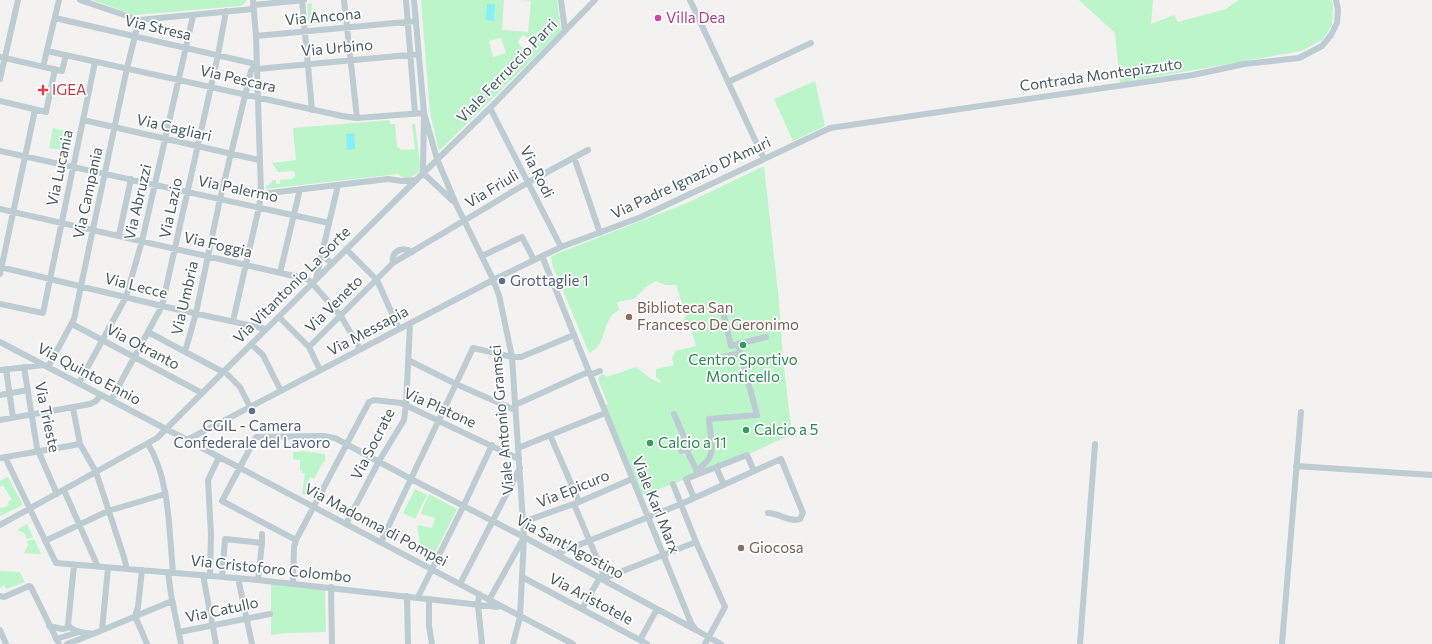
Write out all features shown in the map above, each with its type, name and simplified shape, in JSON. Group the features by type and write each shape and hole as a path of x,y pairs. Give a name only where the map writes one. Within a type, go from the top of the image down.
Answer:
{"street":[{"path":"0,79 2,58 18,0"},
{"path":"43,67 59,0"},
{"path":"80,0 139,20 193,16 253,5 303,0 312,110"},
{"path":"344,0 357,118"},
{"path":"406,0 415,114"},
{"name":"Viale Antonio Gramsci","path":"414,0 424,113 423,173 456,204"},
{"path":"561,0 565,30"},
{"name":"Viale Ferruccio Parri","path":"438,159 595,0"},
{"path":"690,0 764,159"},
{"name":"Contrada Montepizzuto","path":"830,128 1193,75 1244,64 1299,58 1322,46 1331,35 1337,23 1338,10 1336,0"},
{"path":"233,321 261,194 256,36 253,5"},
{"name":"Via Lazio","path":"111,400 162,306 218,55 226,11"},
{"name":"Via Abruzzi","path":"79,383 126,297 142,241 193,16"},
{"name":"Via Stresa","path":"55,18 218,55 256,67"},
{"name":"Via Campania","path":"46,366 72,324 106,174 127,68 139,20"},
{"name":"Via Ancona","path":"256,36 416,21"},
{"path":"728,82 811,43"},
{"name":"Via Pescara","path":"47,51 342,116 357,118 424,113"},
{"name":"Via Urbino","path":"256,67 309,64 419,54"},
{"path":"2,58 62,71 66,55"},
{"name":"Via Lucania","path":"0,304 43,313 96,62"},
{"name":"Via Umbria","path":"185,352 196,313 231,154 252,71 256,67"},
{"path":"0,101 46,112 55,69"},
{"name":"Via Rodi","path":"490,108 561,248"},
{"path":"0,270 14,212 35,110"},
{"name":"Viale Antonio Gramsci","path":"424,113 438,159 456,204 494,280 499,295 512,357 524,537 520,617 513,644"},
{"name":"Via Cagliari","path":"83,120 259,160"},
{"name":"Via Padre Ignazio D'Amuri","path":"561,248 647,214 830,128"},
{"name":"Via Friuli","path":"377,280 394,263 527,183 588,150"},
{"name":"Via Palermo","path":"0,151 329,223"},
{"path":"574,157 600,233"},
{"name":"Via Vitantonio La Sorte","path":"0,525 158,438 438,159"},
{"path":"119,235 131,179"},
{"path":"261,194 388,179 402,181 416,180"},
{"path":"396,180 406,190"},
{"path":"338,185 322,254 314,281 341,316 360,350"},
{"path":"280,273 300,189"},
{"name":"Via Foggia","path":"0,209 93,229 314,281"},
{"path":"482,256 522,236 534,260"},
{"name":"Via Messapia","path":"187,440 494,280 561,248"},
{"path":"346,249 377,280 400,329"},
{"path":"322,254 332,264"},
{"name":"Viale Karl Marx","path":"542,256 647,517 691,623 696,630"},
{"name":"Via Lecce","path":"0,270 50,279 266,329"},
{"name":"Via Veneto","path":"309,347 377,280"},
{"path":"722,306 731,346 766,337"},
{"path":"279,317 309,347 320,370"},
{"name":"Via Otranto","path":"72,324 202,393"},
{"name":"Via Socrate","path":"346,524 379,462 404,420 410,324"},
{"path":"148,332 224,372 240,387 250,407"},
{"path":"380,542 473,348 512,357 522,357 574,335"},
{"name":"Via Quinto Ennio","path":"0,342 166,429"},
{"path":"251,344 262,355 281,391"},
{"path":"694,498 686,479 697,472 708,461 711,455 712,443 709,419 757,415 738,344"},
{"path":"711,360 740,353"},
{"path":"408,360 456,384 515,407 589,373 600,371"},
{"path":"13,418 10,393 3,370 46,366"},
{"name":"Via Trieste","path":"24,367 38,451 57,494"},
{"path":"0,395 28,390"},
{"path":"0,420 90,404 96,401 101,394"},
{"name":"Via Platone","path":"296,540 369,402 374,400 390,401 406,405 519,459"},
{"path":"73,408 80,444 96,472 127,569"},
{"path":"1282,644 1301,412"},
{"path":"518,448 605,413"},
{"path":"674,414 689,448 684,450 697,472"},
{"name":"Via Madonna di Pompei","path":"166,429 573,644"},
{"path":"550,435 603,579"},
{"name":"Via Sant'Agostino","path":"240,468 256,437 323,436 335,438 463,507 556,554 696,630"},
{"path":"80,444 2,457 30,509 45,541 108,511 165,494"},
{"path":"148,444 156,458 165,494 172,601 181,644"},
{"path":"1080,644 1095,444"},
{"path":"418,597 492,445"},
{"path":"697,472 716,467 747,455 754,471"},
{"path":"216,644 212,625 206,575 211,534 208,502 208,480 219,457"},
{"path":"556,554 681,504 781,460 803,513 800,520 795,521 774,513 768,513"},
{"path":"1296,466 1432,475"},
{"path":"716,467 724,484"},
{"path":"222,501 240,468"},
{"path":"460,584 520,468"},
{"name":"Via Epicuro","path":"523,522 576,503 632,479"},
{"path":"673,484 696,542 725,607 705,644"},
{"path":"64,490 98,567"},
{"path":"208,502 222,501 296,540 294,547 293,583"},
{"path":"258,580 262,534"},
{"path":"480,605 486,604 524,537"},
{"path":"222,576 225,539 262,543"},
{"name":"Via Cristoforo Colombo","path":"45,541 56,563 222,576 503,607"},
{"path":"582,609 603,579 696,542"},
{"path":"49,626 62,629 67,628 74,565"},
{"path":"102,630 108,568"},
{"path":"142,570 138,607 135,616 147,644"},
{"name":"Via Aristotele","path":"522,577 647,644"},
{"path":"238,578 252,644"},
{"path":"1,597 29,586 33,589 49,626 58,642 79,632"},
{"path":"331,587 332,644"},
{"path":"479,594 482,644"},
{"path":"407,596 408,644"},
{"path":"429,599 429,626 432,644"},
{"path":"68,644 172,601"},
{"path":"640,640 657,608"},
{"name":"Via Catullo","path":"179,632 270,614"},
{"path":"68,625 71,629 79,632 93,634"},
{"path":"0,630 6,644"},
{"path":"696,630 721,644"}],"green space":[{"path":"92,0 247,1 240,6 135,15"},
{"path":"421,0 504,0 502,30 528,32 531,1 519,0 557,0 561,31 439,151 429,101","holes":["523,35 535,42 535,44 527,52 518,41","501,38 506,53 493,57 489,41"]},
{"path":"1079,0 1153,0 1151,24 1174,15 1178,22 1226,9 1239,0 1330,0 1333,3 1332,25 1322,40 1301,51 1120,83 1115,33"},
{"path":"312,3 311,16 314,20 314,25 309,26 307,4"},
{"path":"815,81 825,126 793,141 774,99"},
{"path":"390,120 390,124 395,124 397,146 401,150 415,149 412,124 415,124 421,171 407,178 404,178 398,174 266,189 266,186 273,180 276,180 276,184 280,184 280,180 292,179 295,176 295,173 292,171 278,172 272,163 296,160 293,128"},
{"path":"53,128 66,131 62,150 49,148"},
{"name":"Centro Sportivo Monticello","path":"764,166 792,434 747,455 639,497 602,406 608,404 598,379 602,373 607,377 636,367 650,378 660,383 661,381 656,377 656,369 674,365 672,358 676,351 696,346 688,320 683,321 686,315 676,285 666,285 656,281 646,287 634,299 617,302 619,310 609,319 599,344 589,353 553,267 551,257 687,203"},
{"path":"301,451 325,454 325,462 323,462 314,479 310,477 307,496 302,494 305,474 302,473 302,470 300,470 300,460 293,459 293,452"},
{"path":"8,477 23,505 0,516 0,507 2,508 9,505 8,502 12,500 3,485 0,487 0,481"},
{"path":"415,489 427,495 415,519 403,513"},
{"path":"429,494 457,509 431,561 417,554 419,541 418,525 432,528 435,518 421,514"},
{"path":"27,524 33,537 27,539 24,533 17,530"},
{"path":"34,539 41,554 24,553 28,546 27,541"},
{"path":"0,571 20,572 25,582 6,589 4,585 0,588"},
{"path":"271,584 325,590 326,632 284,633 271,635"}],"water":[{"path":"487,4 495,4 495,21 486,20"},
{"path":"354,133 355,149 347,150 346,134"}],"place":[{"name":"Villa Dea","path":"658,18"},
{"name":"IGEA","path":"43,90"},
{"name":"Grottaglie 1","path":"502,281"},
{"name":"Biblioteca San Francesco De Geronimo","path":"629,317"},
{"name":"Centro Sportivo Monticello","path":"743,345"},
{"name":"CGIL - Camera Confederale del Lavoro","path":"252,411"},
{"name":"Calcio a 5","path":"746,430"},
{"name":"Calcio a 11","path":"650,443"},
{"name":"Giocosa","path":"741,548"}]}
